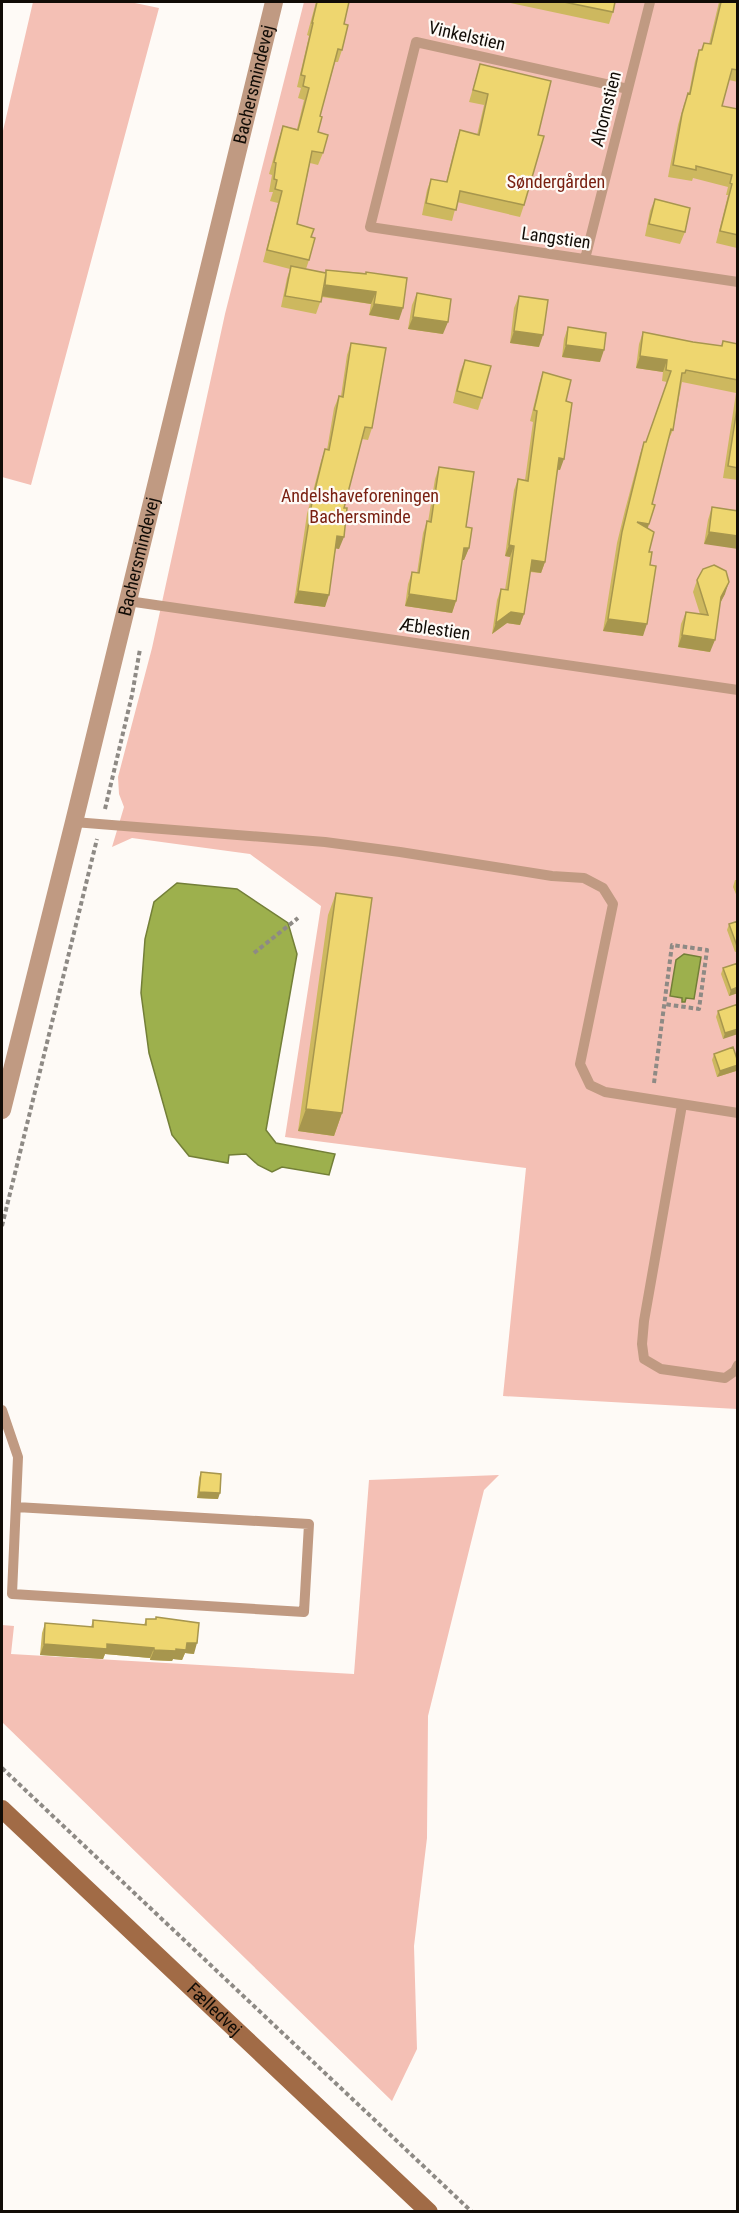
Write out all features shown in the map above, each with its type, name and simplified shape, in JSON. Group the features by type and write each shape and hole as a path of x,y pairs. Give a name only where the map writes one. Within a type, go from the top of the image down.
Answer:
{"street":[{"name":"Bachersmindevej","path":"2,1110 274,2"},
{"name":"Fælledvej","path":"2,1809 429,2211"}],"lane":[{"name":"Ahornstien","path":"585,259 650,2"},
{"name":"Vinkelstien","path":"370,227 416,42 628,89"},
{"name":"Langstien","path":"370,227 738,282"},
{"name":"Æblestien","path":"128,601 738,690"},
{"path":"74,822 325,842 552,876 584,878 603,888 613,904 580,1064 590,1085 605,1092 738,1113"},
{"path":"682,1105 645,1321 642,1344 644,1359 661,1369 725,1378 735,1371 738,1365"},
{"path":"2,1410 18,1456 12,1594 304,1612 309,1524 16,1507"}],"path":[{"path":"254,952 298,918"},
{"path":"651,1099 672,945 707,950 699,1009 664,1004"},
{"path":"2,1768 472,2211"}],"green space":[{"path":"33,2 130,2 159,8 31,485 2,477 2,135"},
{"path":"304,2 737,2 737,1409 503,1396 526,1168 285,1137 321,906 250,854 132,838 112,847 124,807 119,794 118,777 152,648 225,314"},
{"path":"499,1475 484,1490 428,1716 427,1838 414,1946 417,2049 392,2101 2,1722 2,1625 14,1626 11,1654 354,1674 369,1480"}],"shaded area":[{"path":"177,883 237,889 288,923 297,954 266,1130 276,1143 335,1154 329,1175 282,1167 272,1172 258,1165 246,1154 229,1155 228,1163 189,1156 172,1135 149,1053 141,993 145,939 154,902"},
{"path":"684,954 701,957 694,999 686,998 685,1002 682,1002 682,998 670,996 676,960"}],"building":[{"path":"317,2 349,2 344,24 348,25 342,50 338,49 320,116 322,117 318,132 328,135 323,153 312,151 297,224 314,229 311,237 315,238 309,260 267,250 282,191 275,189 277,180 274,179 276,163 274,162 283,126 298,130 309,88 303,86 305,76 301,75"},
{"path":"564,2 615,2 613,12"},
{"path":"721,2 738,2 738,70 732,69 722,106 738,109 738,235 720,231 732,184 730,183 732,175 696,166 696,170 673,165 682,114 688,93 690,94 699,50 702,50 704,43 711,44"},
{"path":"480,64 551,81 538,135 544,136 524,205 460,191 456,210 426,203 431,179 447,182 460,130 479,135 488,94 473,90"},
{"path":"655,199 690,208 685,232 649,224"},
{"path":"291,266 326,273 326,270 366,274 366,272 407,278 403,308 374,304 376,292 325,285 326,274 321,302 285,296"},
{"path":"417,293 451,299 448,322 413,317"},
{"path":"519,296 548,300 543,335 514,331"},
{"path":"568,327 606,333 604,350 566,345"},
{"path":"643,332 722,346 723,341 738,344 738,380 686,370 682,373 673,430 671,429 652,504 655,505 649,524 637,522 654,532 649,552 652,552 650,565 656,566 647,624 608,619 622,532 644,442 646,442 671,371 666,370 667,360 640,356"},
{"path":"351,343 386,348 372,428 365,427 344,508 347,508 344,537 337,536 329,595 298,591 312,502 325,449 329,450 339,396 343,397"},
{"path":"465,360 491,366 482,398 457,391"},
{"path":"543,372 571,380 566,401 572,403 564,459 559,458 545,562 532,560 524,614 511,612 496,623 501,589 508,590 514,546 509,545 518,479 528,481 537,411 534,410"},
{"path":"738,402 738,468 728,466"},
{"path":"439,467 474,472 466,527 472,528 469,548 464,548 456,601 409,594 412,572 419,573 427,521 431,522"},
{"path":"712,507 738,511 738,536 709,532"},
{"path":"714,565 726,571 729,582 721,597 715,640 682,635 686,612 708,615 697,580 703,569"},
{"path":"336,893 372,898 342,1113 306,1109"},
{"path":"738,921 738,946 737,946 729,924"},
{"path":"738,963 738,987 731,990 723,968"},
{"path":"738,1004 738,1029 725,1033 718,1011"},
{"path":"733,1047 738,1065 720,1071 714,1054"},
{"path":"201,1472 221,1474 220,1493 199,1492"},
{"path":"156,1617 199,1623 197,1643 187,1643 186,1650 176,1649 176,1651 107,1644 107,1649 44,1644 45,1623 93,1627 93,1620 146,1625 146,1619 156,1619"}],"park label":[{"name":"Søndergården","path":"556,182"},
{"name":"Andelshaveforeningen Bachersminde","path":"360,506"}]}
